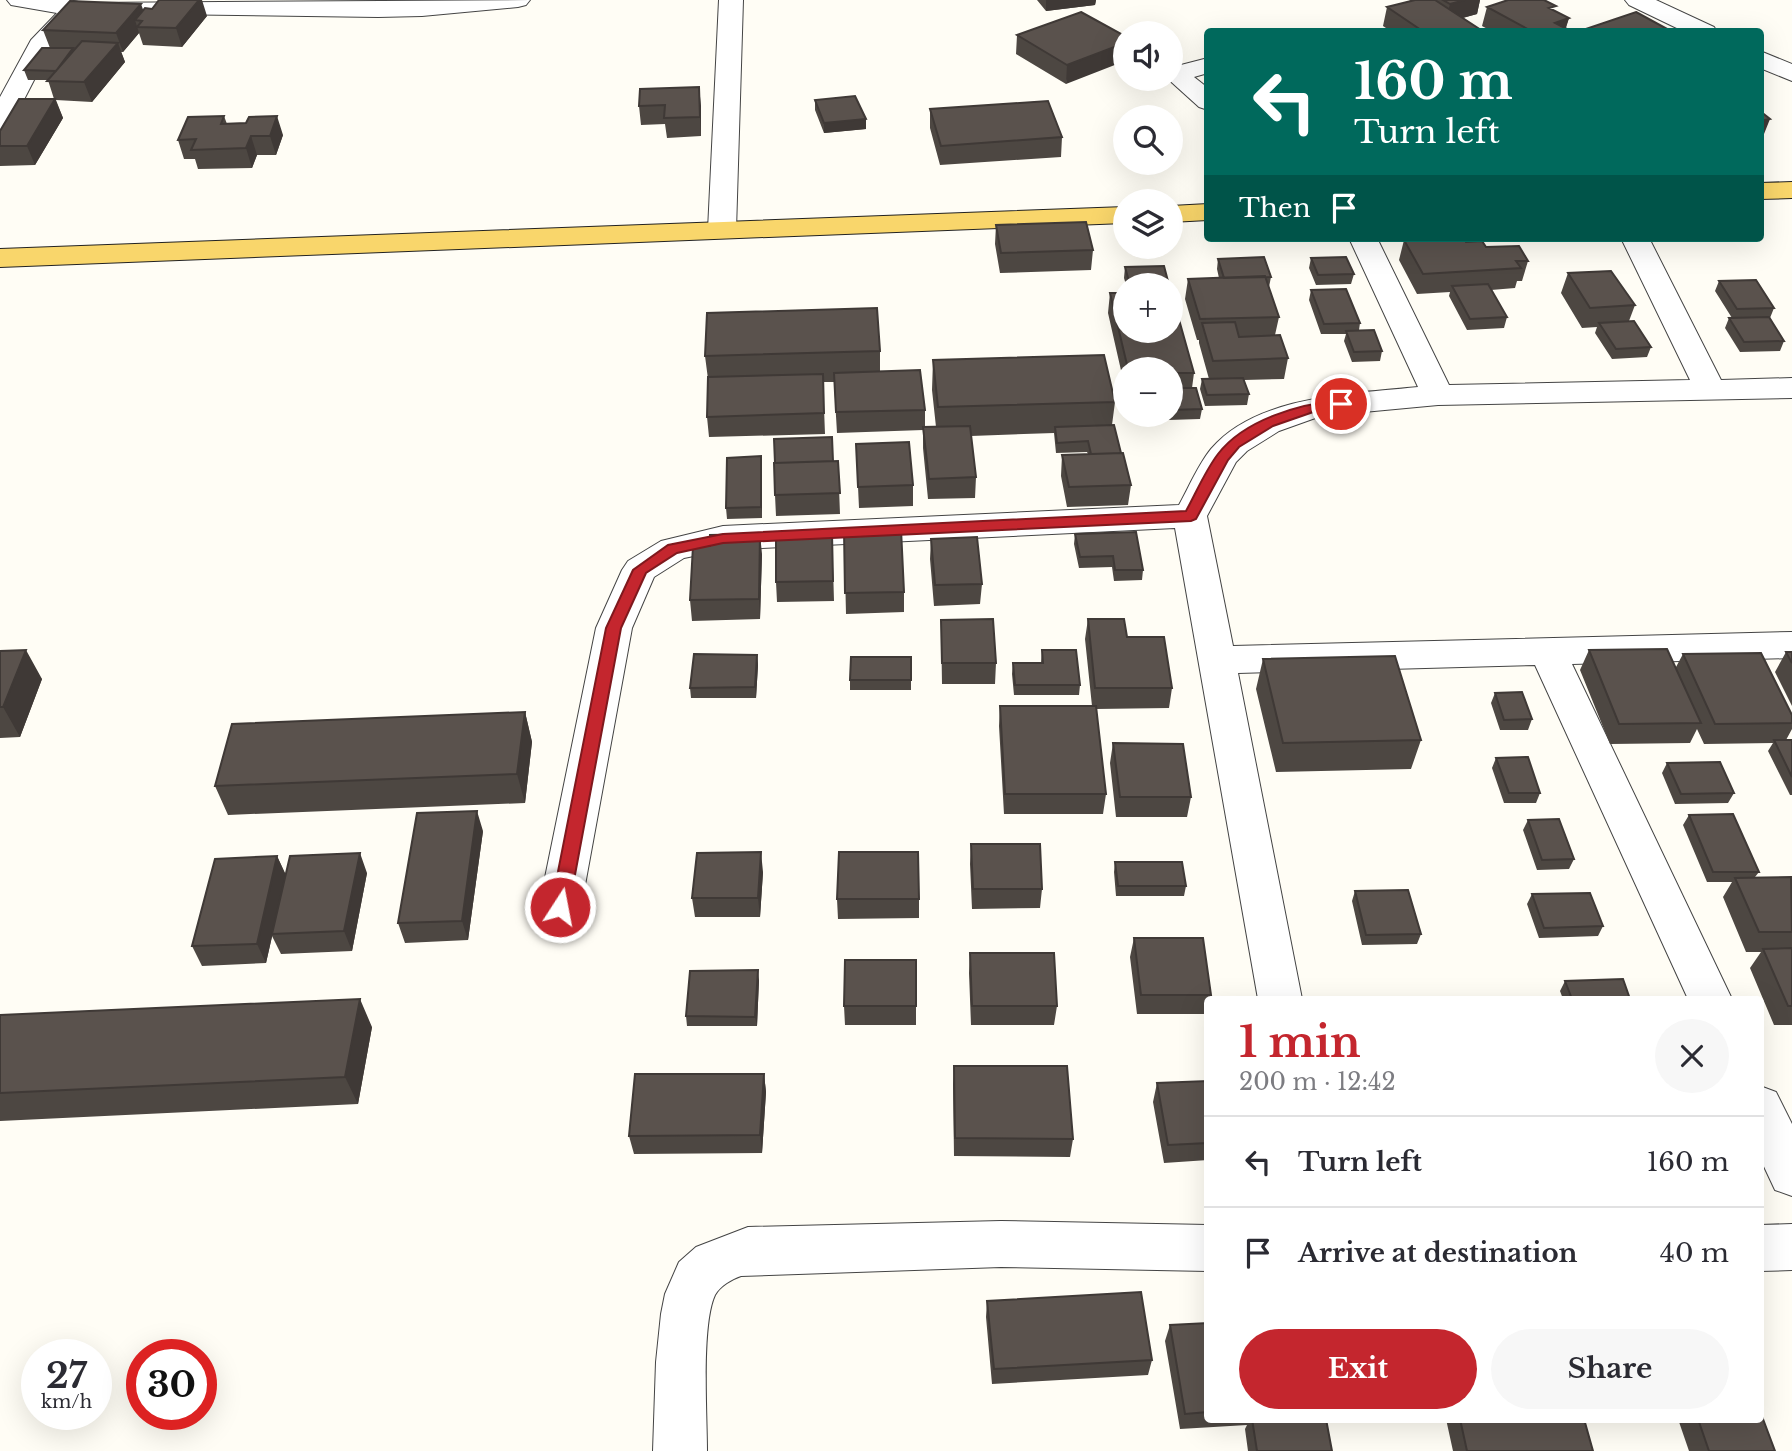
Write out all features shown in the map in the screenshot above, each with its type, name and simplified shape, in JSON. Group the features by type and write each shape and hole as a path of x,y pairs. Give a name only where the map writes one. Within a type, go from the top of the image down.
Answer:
{"main road":[{"path":"1764,191 1792,190"},
{"path":"1183,213 1204,212"},
{"path":"0,258 1113,215"}],"street":[{"path":"19,0 75,8 378,10 518,0"},
{"path":"722,230 731,0"},
{"path":"1637,0 1696,28"},
{"path":"0,121 43,40 75,8"},
{"path":"1764,60 1792,73"},
{"path":"1204,66 1186,71 1179,77 1204,99"},
{"path":"1365,242 1438,395"},
{"path":"1636,242 1711,391"},
{"path":"1279,996 1191,516 1223,457 1235,444 1268,424 1317,407 1438,395 1792,388"},
{"path":"560,907 614,628 640,570 673,549 723,538 1191,516"},
{"path":"1217,660 1792,645"},
{"path":"1548,652 1709,996"},
{"path":"1764,1115 1792,1174"},
{"path":"680,1451 685,1323 690,1294 698,1277 720,1258 748,1250 974,1244 1204,1248"},
{"path":"1764,1248 1792,1247"}],"building":[{"path":"159,0 199,0 176,28 137,27 142,21 135,20 145,8 152,9"},
{"path":"1415,0 1435,0 1478,28 1418,28 1387,7"},
{"path":"1443,0 1465,0 1450,4"},
{"path":"1508,0 1544,0 1556,6 1549,8 1569,18 1555,23 1565,28 1526,28 1487,7"},
{"path":"70,1 141,4 116,33 43,30"},
{"path":"1081,12 1113,29 1113,48 1067,65 1017,35"},
{"path":"1636,12 1665,28 1589,28"},
{"path":"82,41 118,43 84,82 47,81"},
{"path":"42,48 73,48 56,71 24,70"},
{"path":"699,87 700,117 664,118 665,105 639,106 640,89"},
{"path":"855,96 866,119 824,123 815,100"},
{"path":"19,99 55,99 27,146 0,146 0,131"},
{"path":"1048,101 1062,137 941,146 930,109"},
{"path":"224,116 221,124 246,123 249,117 277,116 270,136 251,136 246,148 191,150 196,139 178,140 188,117"},
{"path":"1086,222 1093,250 1001,253 996,225"},
{"path":"1405,242 1483,242 1486,247 1519,246 1528,261 1516,261 1521,268 1423,274"},
{"path":"1264,257 1271,277 1224,278 1218,259"},
{"path":"1346,257 1354,274 1318,275 1311,258"},
{"path":"1164,266 1166,273 1127,273 1125,267"},
{"path":"1611,271 1635,305 1590,308 1568,273"},
{"path":"1265,276 1279,317 1200,319 1188,279"},
{"path":"1756,280 1774,308 1737,309 1719,281"},
{"path":"1488,284 1507,317 1470,319 1452,286"},
{"path":"1346,289 1360,323 1324,324 1311,290"},
{"path":"877,308 880,351 705,356 707,313"},
{"path":"1769,317 1784,341 1744,342 1729,318"},
{"path":"1634,321 1651,347 1616,349 1599,323"},
{"path":"1235,322 1239,337 1280,335 1288,358 1213,361 1202,323"},
{"path":"1374,330 1382,351 1354,352 1346,331"},
{"path":"1183,334 1194,373 1183,373 1183,357 1125,357 1122,343 1183,343"},
{"path":"1104,355 1113,402 938,407 933,360"},
{"path":"920,370 925,410 836,412 834,373"},
{"path":"823,374 824,413 707,417 708,377"},
{"path":"1243,378 1249,394 1207,395 1202,379"},
{"path":"1183,388 1196,388 1202,409 1183,410"},
{"path":"1113,425 1121,453 1091,454 1088,441 1057,443 1055,427"},
{"path":"970,426 976,477 929,479 923,427"},
{"path":"832,437 833,461 775,463 774,439"},
{"path":"909,442 913,485 858,487 856,444"},
{"path":"1123,453 1131,485 1069,487 1062,455"},
{"path":"761,456 761,507 726,508 727,458"},
{"path":"838,461 840,493 775,495 774,463"},
{"path":"901,529 904,592 845,593 844,530"},
{"path":"1136,532 1143,570 1115,570 1113,556 1080,557 1075,534"},
{"path":"832,533 833,581 776,582 776,535"},
{"path":"760,534 759,599 690,600 693,546 710,546 710,535"},
{"path":"977,537 982,584 935,585 931,539"},
{"path":"993,619 996,663 942,663 941,620"},
{"path":"1088,619 1124,619 1127,637 1164,637 1172,688 1095,688"},
{"path":"1667,649 1701,723 1619,724 1589,650"},
{"path":"26,650 3,707 0,707 0,651"},
{"path":"1042,650 1076,650 1080,685 1015,685 1013,663 1043,663"},
{"path":"1786,652 1792,652 1792,663"},
{"path":"1761,653 1792,715 1792,723 1715,724 1683,654"},
{"path":"694,654 757,655 755,687 690,688"},
{"path":"1395,656 1421,740 1283,743 1263,659"},
{"path":"851,657 911,657 911,680 850,680"},
{"path":"1522,692 1532,719 1504,720 1495,693"},
{"path":"1000,706 1096,706 1106,794 1005,794"},
{"path":"525,712 517,774 215,786 232,724"},
{"path":"1774,740 1792,740 1792,777"},
{"path":"1113,743 1183,744 1191,797 1120,797"},
{"path":"1528,757 1540,793 1509,793 1496,758"},
{"path":"1720,762 1734,793 1681,794 1667,763"},
{"path":"477,811 462,921 398,923 417,813"},
{"path":"1733,814 1759,872 1713,872 1689,815"},
{"path":"1559,819 1574,859 1542,860 1528,820"},
{"path":"971,844 1040,844 1042,889 973,889"},
{"path":"761,852 758,898 692,898 697,853"},
{"path":"839,852 918,852 919,899 837,899"},
{"path":"360,853 344,931 272,934 290,856"},
{"path":"277,856 257,944 192,946 215,859"},
{"path":"1115,862 1182,862 1186,886 1118,886"},
{"path":"1791,877 1792,932 1759,932 1735,878"},
{"path":"1408,890 1421,934 1366,935 1355,891"},
{"path":"1590,893 1603,926 1544,928 1532,894"},
{"path":"1134,938 1203,938 1211,995 1141,995"},
{"path":"1792,948 1792,1006 1788,1006 1763,949"},
{"path":"970,953 1054,953 1057,1006 972,1006"},
{"path":"845,960 916,960 916,1006 844,1006"},
{"path":"758,970 755,1017 686,1016 690,971"},
{"path":"1623,979 1629,996 1571,996 1565,981"},
{"path":"360,999 345,1077 0,1093 0,1015"},
{"path":"954,1066 1067,1066 1073,1139 955,1138"},
{"path":"635,1074 764,1074 760,1135 629,1136"},
{"path":"1204,1081 1204,1143 1168,1145 1157,1083"},
{"path":"1141,1292 1152,1360 994,1369 987,1301"},
{"path":"1204,1323 1204,1412 1185,1414 1170,1325"},
{"path":"1764,1422 1775,1451 1709,1451 1699,1423"},
{"path":"1253,1423 1327,1423 1332,1451 1257,1451"},
{"path":"1461,1423 1585,1423 1593,1451 1467,1451"}],"route":[{"path":"560,907 614,628 640,570 656,559 673,549 723,538 1191,516 1223,457 1235,444 1268,424 1317,407 1341,404"}]}
